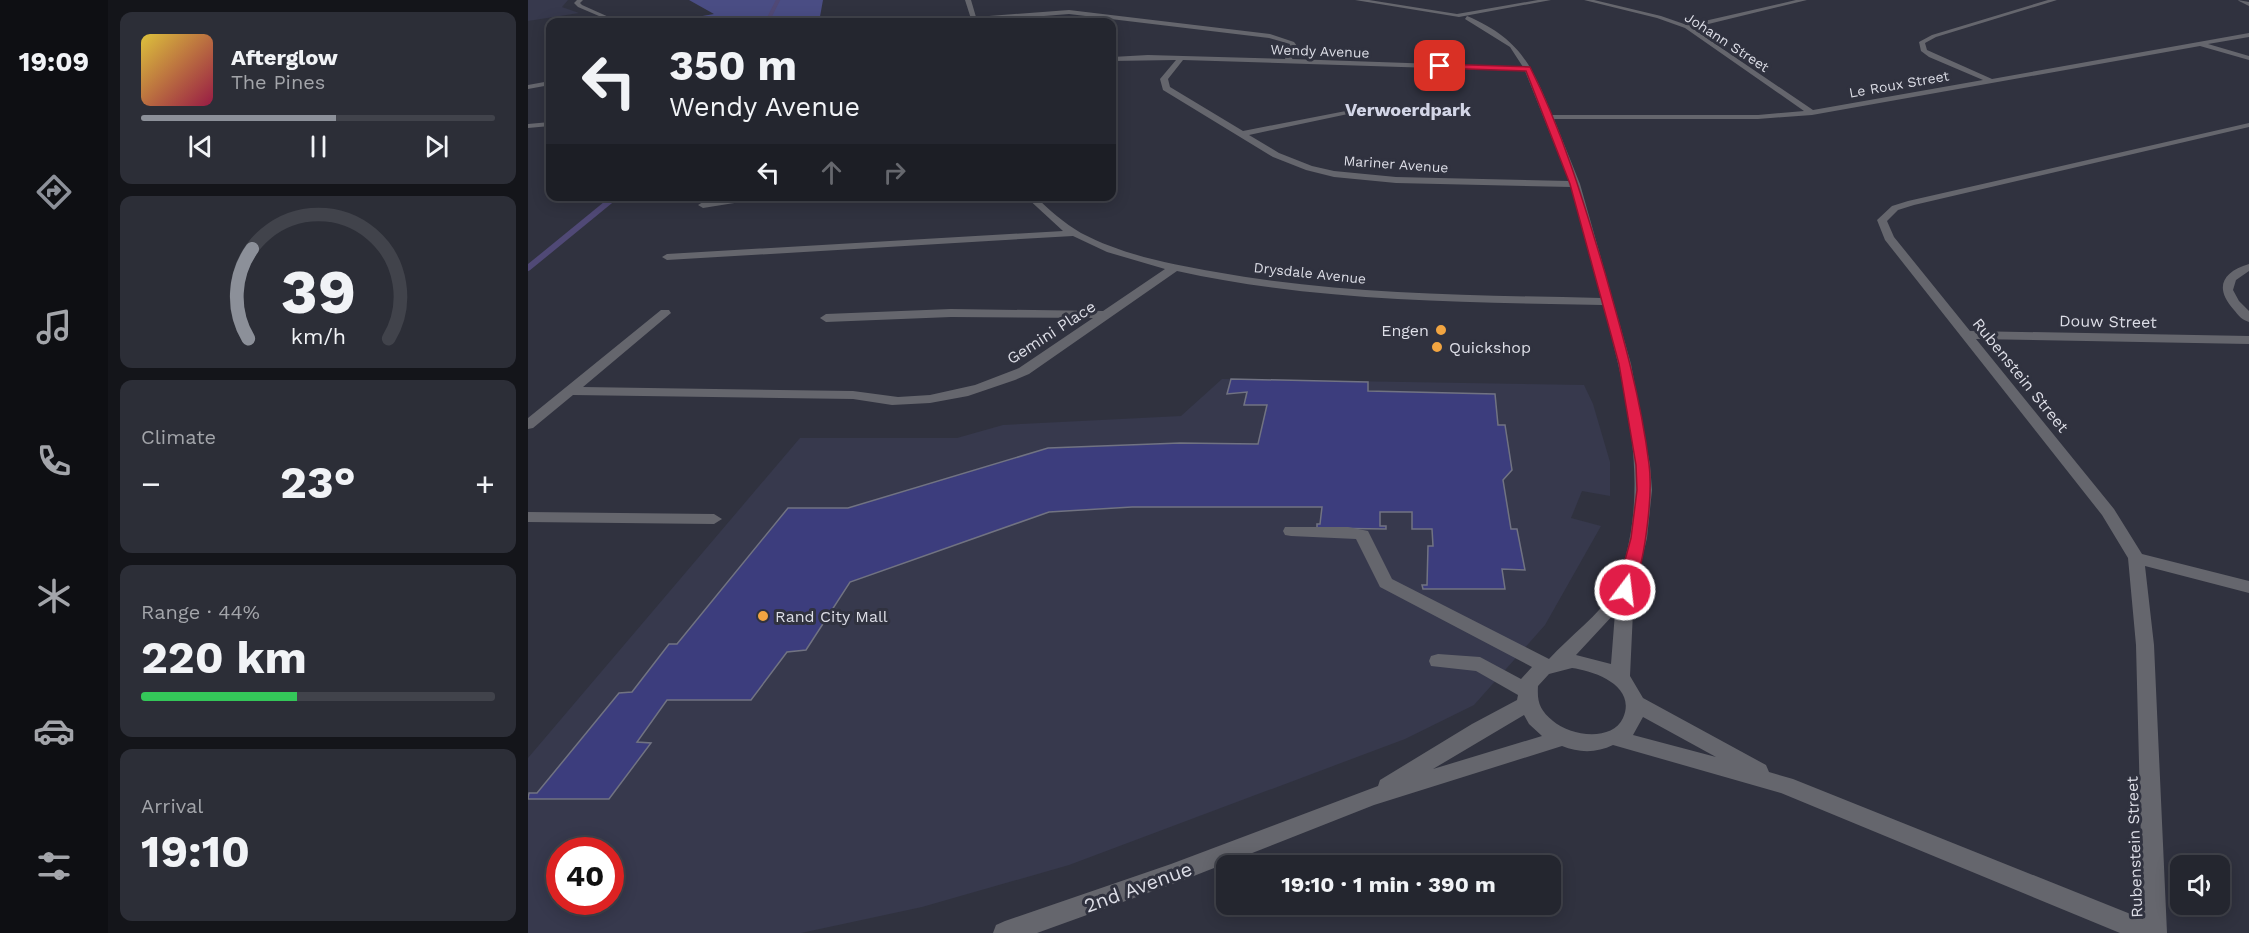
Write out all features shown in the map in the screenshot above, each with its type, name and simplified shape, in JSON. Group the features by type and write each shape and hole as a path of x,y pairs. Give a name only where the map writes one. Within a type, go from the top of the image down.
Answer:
{"street":[{"path":"580,0 577,3 580,6 608,18"},
{"path":"968,0 973,18"},
{"path":"1358,0 1467,18 1512,46 1528,69 1575,184 1627,373 1643,465 1644,490 1639,538 1625,590 1620,678"},
{"path":"1411,8 1445,16 1456,16 1548,0"},
{"name":"Johann Street","path":"1587,0 1659,17 1687,27 1812,113"},
{"path":"1687,27 1804,0"},
{"path":"1991,81 1931,56 1924,51 1922,42 1934,36 2054,0"},
{"path":"2241,0 2249,4"},
{"path":"1467,18 1505,8"},
{"path":"1006,18 1069,12 1270,36 1292,43 1294,46 1287,62"},
{"path":"1456,16 1484,29"},
{"name":"Le Roux Street","path":"1549,117 1758,117 1812,113 2249,35"},
{"path":"2199,44 2249,58"},
{"name":"Wendy Avenue","path":"1116,58 1528,69"},
{"name":"Mariner Avenue","path":"1181,58 1164,79 1166,88 1287,160 1308,168 1335,174 1407,181 1575,184"},
{"path":"528,87 546,84"},
{"path":"1242,134 1348,112"},
{"path":"528,126 546,124"},
{"name":"Rubenstein Street","path":"2155,933 2145,645 2136,558 2108,513 1889,238 1882,220 1887,213 1911,203 2245,128"},
{"path":"703,205 735,201"},
{"name":"Drysdale Avenue","path":"1035,201 1064,227 1109,249 1174,268 1271,286 1400,297 1608,302"},
{"path":"668,257 1076,233"},
{"path":"2249,267 2235,273 2229,278 2226,286 2228,295 2249,318"},
{"name":"Gemini Place","path":"569,391 853,395 899,401 949,395 1002,381 1024,371 1174,268"},
{"path":"528,425 665,313"},
{"path":"826,318 951,313 1107,315"},
{"name":"Douw Street","path":"1965,335 2249,340"},
{"path":"528,518 714,519"},
{"path":"1291,531 1348,532 1362,535 1378,572 1386,583 1551,664 1589,662 1606,668 1620,678 1630,690 1635,703 1634,717 1628,728 1615,738 1599,743 1580,743 1562,738 1533,718 1527,698 1536,673 1551,664 1585,635 1625,590"},
{"path":"2136,558 2202,573 2249,587"},
{"path":"1438,661 1480,664 1527,698"},
{"path":"1370,797 1527,698"},
{"path":"1635,703 1785,785 2148,933"},
{"path":"1370,797 1562,738"},
{"path":"1615,738 1785,785"},
{"name":"2nd Avenue","path":"1005,933 1173,874 1370,797"}],"shaded area":[{"path":"528,0 568,0 562,7 579,13 546,18 528,21"},
{"path":"689,0 823,0 820,18 691,18 714,14"},
{"name":"Rand City Mall","path":"1222,379 1584,385 1593,404 1610,462 1610,496 1582,491 1571,518 1601,526 1545,625 1474,705 1405,739 1069,865 922,907 801,933 528,933 528,758 800,438 957,438 1003,425 1181,416"}],"building":[{"name":"Rand City Mall","path":"1231,379 1368,382 1368,391 1495,394 1498,425 1505,425 1512,470 1503,480 1511,529 1517,529 1525,570 1502,569 1505,589 1423,589 1422,585 1427,585 1428,546 1433,546 1432,529 1412,529 1412,512 1380,512 1380,526 1386,526 1386,529 1317,528 1317,524 1320,524 1322,507 1132,507 1049,512 850,582 806,650 787,652 751,700 667,700 637,742 651,743 609,799 528,799 529,793 537,793 619,693 632,692 669,644 677,644 788,508 848,508 1048,448 1180,443 1258,444 1267,405 1244,405 1247,392 1227,394"}],"waterway":[{"path":"769,18 778,0"},
{"path":"528,268 610,201"}],"place":[{"name":"Engen","path":"1441,330"},
{"name":"Quickshop","path":"1437,347"},
{"name":"Rand City Mall","path":"763,616"}],"district":[{"name":"Verwoerdpark","path":"1408,110"}],"route":[{"path":"1440,66 1528,69 1575,184 1625,364 1643,465 1644,490 1639,538 1625,590"}]}
